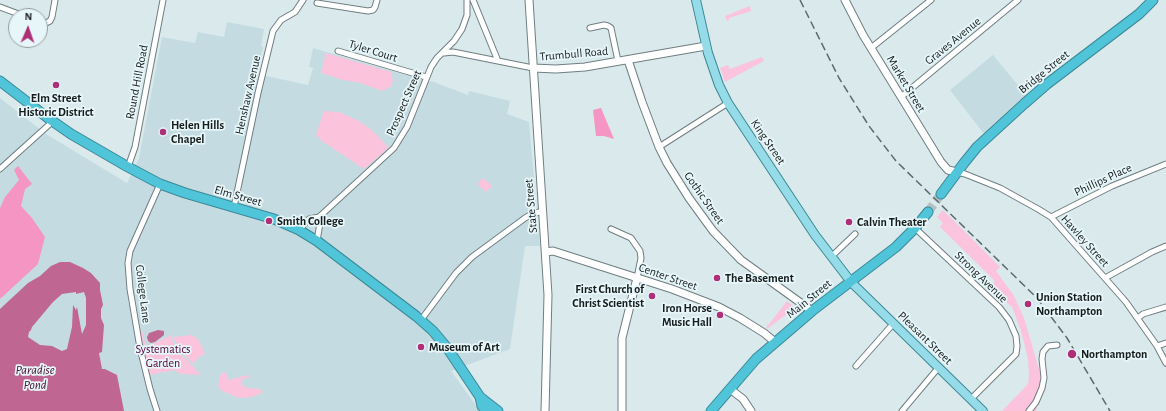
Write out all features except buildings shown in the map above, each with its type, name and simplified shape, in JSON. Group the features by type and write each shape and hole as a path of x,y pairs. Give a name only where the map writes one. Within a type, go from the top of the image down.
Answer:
{"highway":[{"name":"Bridge Street","path":"957,172 977,148 1024,104 1047,84 1142,11 1153,0"},
{"name":"Elm Street","path":"0,81 52,122 160,184 185,193 274,219 299,230 317,241 421,320 442,342 480,397 498,411"},
{"path":"941,194 957,172"},
{"name":"Main Street","path":"711,411 756,359 812,312 896,247 915,228 928,212"},
{"name":"Elm Street","path":"480,397 482,406 486,411"}],"main road":[{"name":"King Street","path":"696,0 706,46 718,81 728,103 815,235 851,282"},
{"name":"Pleasant Street","path":"851,282 983,411"}],"street":[{"path":"48,22 52,17 55,0"},
{"name":"Round Hill Road","path":"128,167 135,147 163,0"},
{"name":"Henshaw Avenue","path":"234,207 258,93 273,31 281,20 295,12 303,0"},
{"path":"316,3 368,11 373,10 377,0"},
{"name":"Prospect Street","path":"299,230 309,219 319,217 394,148 407,127 426,77 437,58 454,42 462,29 467,15 467,0"},
{"path":"473,0 498,61"},
{"name":"State Street","path":"529,0 546,252 548,311 545,411"},
{"name":"Market Street","path":"845,0 871,48 941,162 948,170 957,172"},
{"path":"871,48 931,0"},
{"name":"Graves Avenue","path":"901,97 1018,0"},
{"path":"590,28 604,25 611,28 618,61"},
{"name":"Trumbull Road","path":"444,53 453,52 533,68 556,69 584,67 706,46"},
{"name":"Tyler Court","path":"338,51 426,77"},
{"name":"Gothic Street","path":"628,60 659,147 677,180 712,231 741,260 812,312"},
{"path":"659,147 728,103"},
{"path":"0,169 52,122"},
{"name":"Phillips Place","path":"1051,217 1112,186 1166,164"},
{"name":"Hawley Street","path":"957,172 1000,188 1051,217 1138,318 1158,346 1166,363"},
{"name":"College Lane","path":"157,411 148,383 139,341 130,289 128,264 130,252 160,184"},
{"path":"421,320 456,274 472,257 525,218 543,211"},
{"path":"317,241 320,223 319,217"},
{"name":"Strong Avenue","path":"915,228 951,261 1004,314 1009,320 1016,336 1017,350 1014,357 971,399"},
{"path":"611,229 631,238 640,251 641,258 638,278 622,338 622,411"},
{"path":"831,257 855,234"},
{"path":"1105,278 1166,246"},
{"name":"Center Street","path":"546,252 553,252 638,278 672,289 726,310 764,333 775,342"},
{"path":"1138,318 1144,314 1166,307"},
{"path":"856,366 893,324"},
{"path":"1158,346 1166,343"},
{"path":"1029,411 1038,399 1043,385 1043,351 1048,346 1057,345"},
{"path":"902,411 939,367"},
{"path":"730,389 743,400 751,411"}],"shaded area":[{"name":"Smith College","path":"227,22 264,29 261,46 263,47 257,74 308,85 313,68 309,67 313,48 430,82 431,81 468,95 469,91 510,101 507,114 529,122 540,246 525,246 510,349 451,371 480,411 0,411 0,98 46,134 127,183 139,158 162,37 195,43 198,32 224,37"},
{"path":"993,55 1026,95 984,134 950,90"},
{"path":"601,108 614,139 604,136 596,136 593,110"},
{"path":"18,166 32,184 25,189 21,206 32,218 45,237 38,264 0,299 0,208 5,197 19,180 14,170"}],"green space":[{"path":"750,6 751,11 729,18 727,21 725,16"},
{"path":"326,53 391,72 393,80 391,86 383,91 357,82 343,80 321,73"},
{"path":"762,57 764,61 725,82 720,68 728,65 730,69"},
{"path":"324,111 339,112 359,121 372,130 388,147 364,169 322,141 316,135"},
{"path":"483,178 492,186 486,192 477,184"},
{"path":"943,210 1000,267 996,271 1014,296 1024,318 1041,376 1036,411 1002,411 1028,384 1028,358 1021,331 1012,307 990,287 995,281 940,227 943,223 937,217"},
{"path":"787,301 795,308 767,329 766,328"},
{"name":"Systematics Garden","path":"140,330 142,330 146,347 172,335 173,342 180,353 201,375 181,374 174,370 149,375"},
{"path":"191,335 198,339 205,353 193,364 183,353 174,337"},
{"path":"226,372 228,380 248,375 249,377 241,380 241,384 247,388 260,389 262,393 252,397 240,398 223,391 218,385 221,373"}],"water":[{"name":"Paradise Pond","path":"60,262 70,262 91,273 100,283 103,305 101,309 101,318 104,325 102,352 99,353 102,369 117,375 124,411 0,411 0,309 28,283 40,276 51,266","holes":["76,292 76,294 84,292 86,298 86,325 82,334 77,307 76,310 73,305 72,327 67,349 62,351 52,346 40,345 28,337 32,327 53,302 62,294"]},
{"path":"158,330 164,331 164,335 155,342 151,343 148,341 147,337 149,333"}],"tunnel":[{"path":"928,212 941,194"}],"railway":[{"path":"800,0 839,78 869,126 896,161 1037,298 1067,338 1110,411"}],"place":[{"name":"Elm Street Historic District","path":"56,85"},
{"name":"Helen Hills Chapel","path":"163,132"},
{"name":"Smith College","path":"269,221"},
{"name":"Calvin Theater","path":"849,222"},
{"name":"The Basement","path":"717,278"},
{"name":"First Church of Christ Scientist","path":"652,296"},
{"name":"Union Station Northampton","path":"1028,304"},
{"name":"Iron Horse Music Hall","path":"720,315"},
{"name":"Museum of Art","path":"421,347"},
{"name":"Northampton","path":"1072,354"}]}
